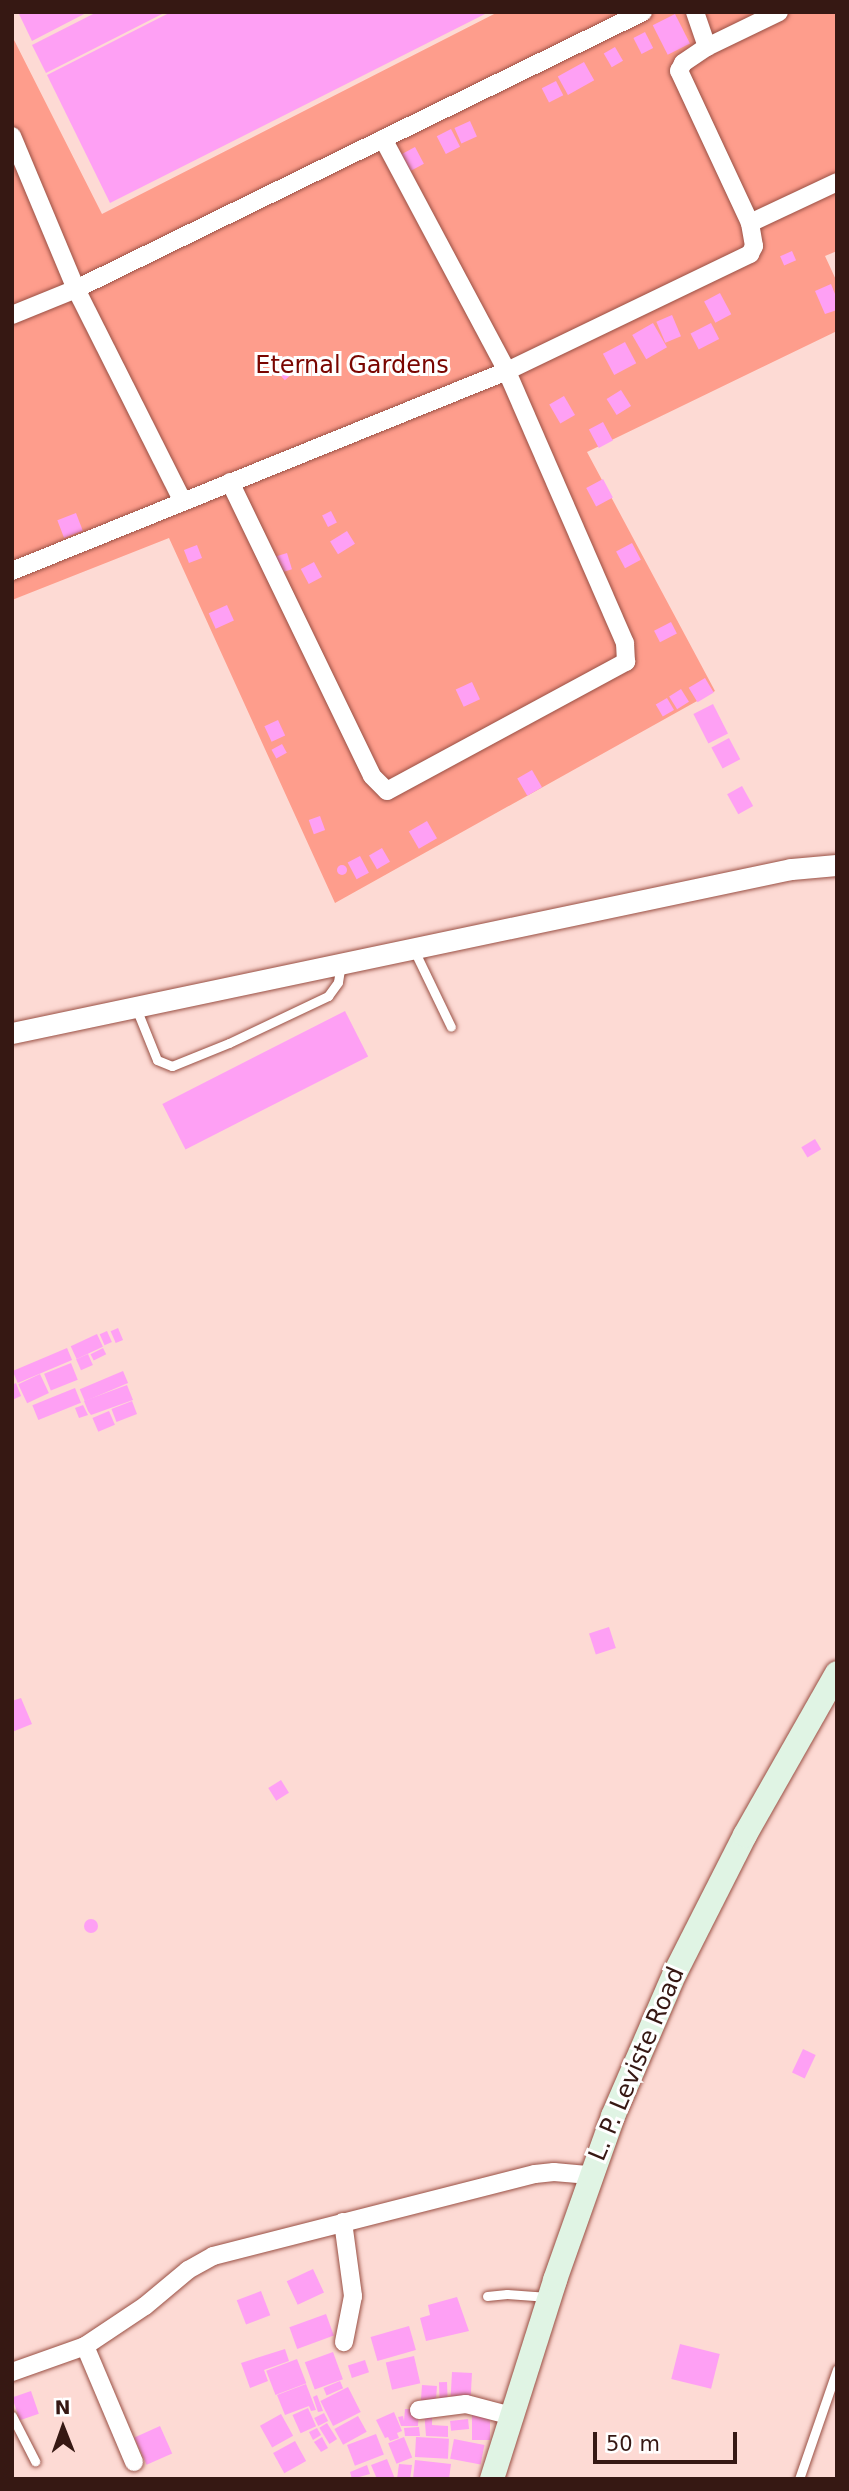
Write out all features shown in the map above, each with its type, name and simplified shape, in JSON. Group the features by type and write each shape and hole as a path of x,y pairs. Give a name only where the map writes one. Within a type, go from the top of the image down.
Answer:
{"main road":[{"name":"L. P. Leviste Road","path":"492,2479 590,2175 675,1973 745,1835 837,1673"}],"street":[{"path":"12,315 76,289 643,12"},
{"path":"695,12 707,47"},
{"path":"12,571 182,500 507,371 750,254 754,246 750,223 680,78 683,63 707,47 779,12"},
{"path":"12,136 76,289 182,500"},
{"path":"230,482 372,776 387,791 625,662 625,643 507,371 383,139"},
{"path":"750,223 837,182"},
{"path":"12,1033 791,869 837,865"},
{"path":"12,2372 85,2346 145,2306 188,2270 213,2256 535,2174 554,2172 590,2175"},
{"path":"342,2222 353,2296 344,2342"},
{"path":"85,2346 134,2462"},
{"path":"419,2410 478,2404 512,2416"}],"lane":[{"path":"413,948 451,1027"},
{"path":"135,1006 157,1060 173,1066 328,996 338,982 341,963"},
{"path":"486,2296 507,2294 550,2297"},
{"path":"799,2479 837,2370"},
{"path":"12,2416 35,2461"}],"green space":[{"name":"Eternal Gardens","path":"498,12 837,12 837,251 825,256 837,282 837,331 587,452 715,691 335,903 169,538 12,600 12,36 102,214"}],"building":[{"path":"18,12 88,12 32,41"},
{"path":"97,12 166,12 46,73 32,45"},
{"path":"171,12 489,12 110,203 47,75"},
{"path":"675,14 690,43 668,55 653,25"},
{"path":"645,32 653,48 642,54 633,38"},
{"path":"615,47 623,61 612,67 604,54"},
{"path":"584,62 594,80 568,95 558,77"},
{"path":"556,81 563,95 549,103 542,88"},
{"path":"470,121 477,137 461,143 454,128"},
{"path":"451,129 460,147 446,154 437,136"},
{"path":"415,147 424,164 406,173 397,156"},
{"path":"792,251 796,260 784,265 780,256"},
{"path":"831,284 837,299 837,310 825,314 815,291"},
{"path":"720,293 731,314 715,323 704,301"},
{"path":"672,315 681,336 665,343 656,322"},
{"path":"653,323 667,347 646,359 632,335"},
{"path":"711,323 719,339 699,349 691,333"},
{"path":"625,342 636,363 614,375 603,354"},
{"path":"285,364 293,373 285,380 277,371"},
{"path":"621,390 631,406 617,415 607,399"},
{"path":"564,396 575,415 560,424 549,404"},
{"path":"603,422 613,441 599,448 589,430"},
{"path":"603,479 613,498 596,506 586,488"},
{"path":"331,511 337,523 328,527 322,516"},
{"path":"76,513 83,531 64,538 57,520"},
{"path":"347,531 355,544 338,554 330,542"},
{"path":"632,543 641,560 625,568 616,551"},
{"path":"197,545 202,558 189,563 184,550"},
{"path":"287,553 292,569 278,574 273,557"},
{"path":"314,562 322,577 309,584 301,569"},
{"path":"227,605 234,621 216,629 209,613"},
{"path":"671,622 677,634 660,642 654,631"},
{"path":"705,678 714,693 697,702 689,688"},
{"path":"472,682 480,699 464,707 456,690"},
{"path":"681,689 689,702 677,709 669,696"},
{"path":"667,698 674,710 663,717 656,704"},
{"path":"713,704 728,733 708,743 693,714"},
{"path":"278,720 285,735 272,742 264,726"},
{"path":"729,738 740,759 723,769 711,747"},
{"path":"282,744 287,753 276,759 272,750"},
{"path":"532,770 542,787 527,796 517,778"},
{"path":"742,786 753,806 738,814 727,794"},
{"path":"320,816 325,830 314,834 309,820"},
{"path":"427,821 437,838 419,849 409,832"},
{"path":"382,848 390,862 377,869 369,855"},
{"path":"360,856 369,873 357,879 348,863"},
{"path":"342,865 346,866 346,874 342,875 338,874 337,870 338,866"},
{"path":"345,1011 368,1056 185,1150 162,1104"},
{"path":"815,1139 821,1149 807,1158 801,1147"},
{"path":"118,1328 123,1340 116,1343 111,1331"},
{"path":"107,1331 112,1342 105,1345 100,1334"},
{"path":"97,1334 103,1347 77,1359 71,1346"},
{"path":"67,1348 72,1360 18,1383 13,1371"},
{"path":"103,1348 106,1354 94,1361 91,1354"},
{"path":"88,1354 93,1365 81,1370 76,1359"},
{"path":"71,1363 78,1380 51,1391 44,1374"},
{"path":"123,1371 128,1383 85,1401 80,1389"},
{"path":"40,1374 49,1393 27,1403 18,1384"},
{"path":"16,1383 21,1396 12,1400 12,1385"},
{"path":"127,1385 133,1400 91,1415 88,1411 84,1401"},
{"path":"75,1388 81,1403 38,1420 32,1405"},
{"path":"132,1401 137,1414 116,1422 111,1409"},
{"path":"83,1405 88,1415 79,1418 75,1408"},
{"path":"109,1411 115,1425 98,1432 92,1418"},
{"path":"609,1627 616,1648 596,1654 589,1633"},
{"path":"21,1698 32,1724 12,1732 12,1701"},
{"path":"281,1780 289,1793 276,1801 268,1788"},
{"path":"88,1919 94,1919 98,1926 94,1933 88,1933 84,1929 84,1923"},
{"path":"803,2049 816,2055 805,2078 792,2073"},
{"path":"313,2269 324,2293 298,2305 287,2281"},
{"path":"261,2291 270,2315 246,2325 237,2300"},
{"path":"457,2297 469,2331 426,2341 420,2318 430,2315 428,2305"},
{"path":"326,2314 334,2336 297,2349 289,2327"},
{"path":"409,2326 416,2350 377,2361 371,2337"},
{"path":"680,2344 720,2354 711,2389 671,2379"},
{"path":"285,2349 289,2361 264,2370 268,2381 250,2388 241,2363"},
{"path":"333,2352 343,2379 315,2390 305,2362"},
{"path":"414,2356 420,2383 392,2390 386,2363"},
{"path":"297,2359 306,2383 276,2395 266,2371"},
{"path":"365,2360 369,2372 352,2378 348,2366"},
{"path":"452,2372 472,2373 470,2402 450,2401"},
{"path":"340,2381 343,2388 327,2395 323,2388"},
{"path":"439,2382 447,2382 448,2405 440,2405"},
{"path":"306,2384 316,2410 311,2411 309,2406 285,2415 277,2395"},
{"path":"422,2385 437,2386 436,2406 421,2405"},
{"path":"348,2387 361,2412 333,2426 320,2401"},
{"path":"31,2391 39,2414 20,2420 12,2398"},
{"path":"317,2395 323,2411 318,2412 313,2397"},
{"path":"308,2408 316,2426 301,2433 292,2415"},
{"path":"405,2409 419,2409 418,2426 401,2426 398,2417 403,2416 404,2421"},
{"path":"472,2409 490,2409 490,2440 472,2440"},
{"path":"424,2410 432,2410 432,2425 448,2426 448,2437 426,2436"},
{"path":"394,2412 402,2431 397,2433 399,2438 390,2441 388,2437 385,2438 376,2420"},
{"path":"324,2413 328,2421 318,2426 314,2418"},
{"path":"281,2414 293,2436 272,2448 260,2426"},
{"path":"358,2416 367,2432 343,2445 334,2429"},
{"path":"468,2419 469,2429 451,2431 450,2421"},
{"path":"327,2423 337,2439 329,2444 319,2428"},
{"path":"160,2426 172,2453 147,2465 134,2437"},
{"path":"419,2427 420,2436 405,2436 404,2428"},
{"path":"317,2428 321,2435 313,2440 309,2432"},
{"path":"376,2434 384,2455 355,2466 347,2445"},
{"path":"322,2437 328,2448 321,2452 314,2442"},
{"path":"404,2437 412,2457 396,2464 388,2443"},
{"path":"416,2437 449,2439 448,2459 415,2457"},
{"path":"454,2439 484,2445 481,2465 450,2459"},
{"path":"295,2441 306,2461 284,2473 273,2453"},
{"path":"387,2459 395,2479 377,2479 371,2465"},
{"path":"415,2460 451,2464 449,2479 413,2479"},
{"path":"399,2464 412,2465 410,2479 397,2479"},
{"path":"367,2465 370,2474 352,2479 350,2472"}]}
